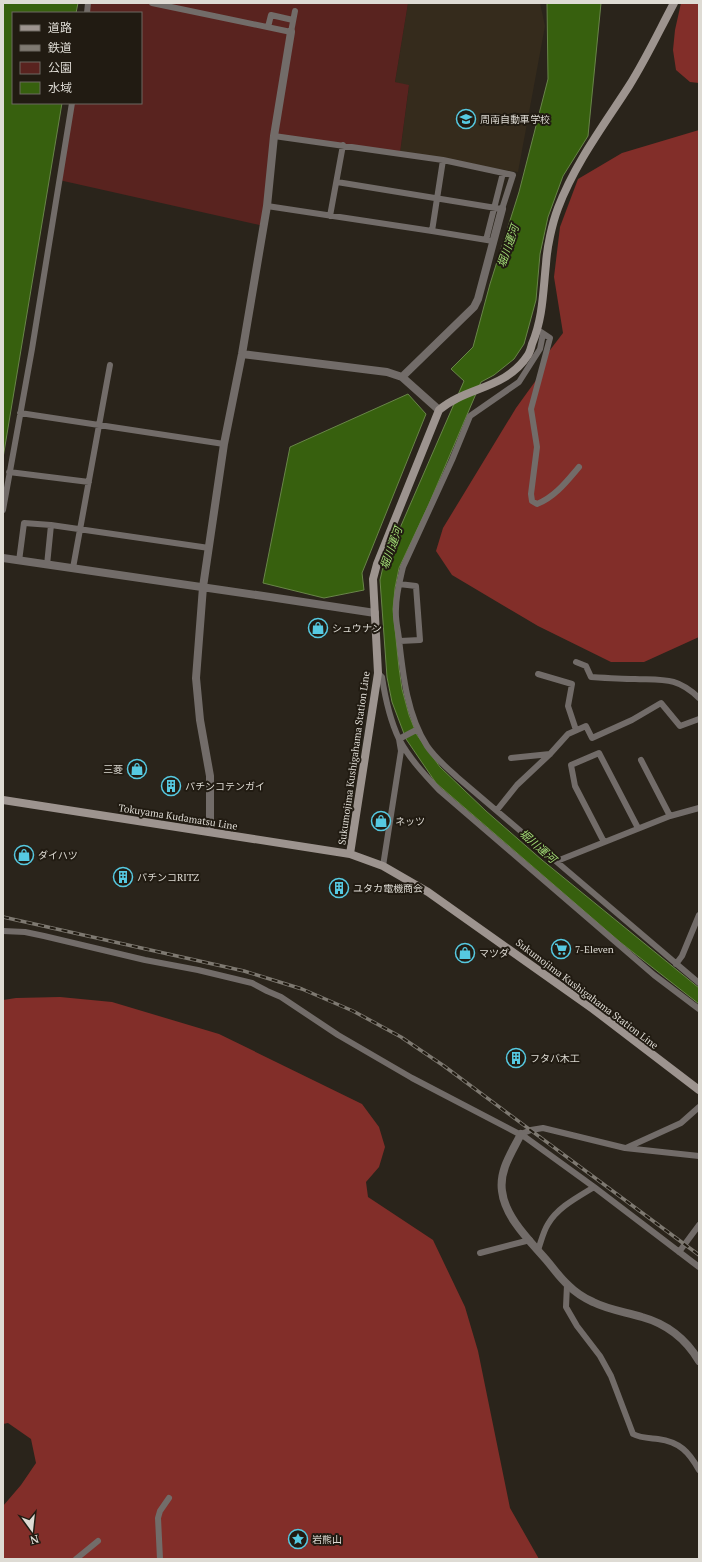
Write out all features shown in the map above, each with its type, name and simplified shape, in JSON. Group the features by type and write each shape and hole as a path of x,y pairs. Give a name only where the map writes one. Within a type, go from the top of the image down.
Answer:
{"main road":[{"path":"442,408 458,398 495,384 508,375 528,355 541,332 546,262 558,208 587,150 630,85 674,3"},
{"name":"Sukumojima Kushigahama Station Line","path":"442,408 372,579 378,673 350,854 383,866 428,892 593,1009 699,1090"},
{"name":"Tokuyama Kudamatsu Line","path":"3,800 350,854"}],"street":[{"path":"152,3 291,32"},
{"path":"210,832 210,776 200,720 196,678 203,587 224,444 242,354 267,206 274,136 295,12"},
{"path":"268,27 271,15 293,20"},
{"path":"3,510 32,349 72,104"},
{"path":"274,136 443,160 512,175 499,208 490,241 478,299 474,307 402,377"},
{"path":"330,216 343,145"},
{"path":"432,231 443,160"},
{"path":"499,208 503,173"},
{"path":"337,182 499,208"},
{"path":"267,206 490,241"},
{"path":"541,332 550,338 531,409 537,448 531,494 532,501 537,504 543,502 556,492 579,467"},
{"path":"541,332 540,349 519,382 470,416 404,567 398,584 396,610 401,662 406,688 417,729 434,755 457,777 699,984"},
{"path":"242,354 387,372 402,377 442,408"},
{"path":"73,568 110,365"},
{"path":"20,413 224,444"},
{"path":"9,472 89,482"},
{"path":"18,561 24,523 51,525 209,548"},
{"path":"47,564 51,525"},
{"path":"3,558 375,613"},
{"path":"398,584 416,586 420,640 400,641"},
{"path":"576,662 586,666 591,677 666,679 682,685 699,698"},
{"path":"378,673 382,677 390,716 401,738 414,760 439,790 648,970 699,1009"},
{"path":"538,674 572,684 568,706 576,730"},
{"path":"497,810 517,785 550,754 568,734 576,730 586,726 592,738 632,720 661,703 680,726 699,719"},
{"path":"401,738 417,729"},
{"path":"383,866 401,751 401,738"},
{"path":"604,842 575,786 571,766 599,753 638,828"},
{"path":"511,758 550,754"},
{"path":"641,760 670,816"},
{"path":"557,861 670,816 699,808"},
{"path":"676,964 682,956 699,915"},
{"path":"3,931 25,932 252,983 281,997 338,1035 412,1078 521,1134 594,1187 699,1267"},
{"path":"625,1148 681,1123 699,1107"},
{"path":"699,1156 625,1148 543,1128 531,1130 521,1134 508,1158 502,1177 504,1203 530,1240 567,1285 581,1296 594,1303 612,1310 644,1317 675,1332 685,1341 699,1360"},
{"path":"538,1250 547,1225 552,1218 572,1200 594,1187"},
{"path":"679,1252 699,1225"},
{"path":"480,1253 530,1240"},
{"path":"567,1285 566,1306 573,1321 600,1356 611,1376 633,1434 670,1442 677,1445 691,1457 699,1470"},
{"path":"160,1559 158,1518 160,1511 170,1498"},
{"path":"76,1559 98,1541"}],"shaded area":[{"name":"周南自動車学校","path":"408,3 540,3 545,26 518,172 400,153 409,86 395,82"},
{"path":"681,3 699,3 699,83 690,82 676,70 673,50 675,30"},
{"path":"699,130 699,637 644,662 611,662 538,626 452,575 436,551 443,528 516,408 542,372 547,354 563,333 554,277 560,227 578,179 622,153"},
{"path":"60,997 112,1002 219,1034 362,1104 379,1127 385,1147 379,1167 366,1182 368,1197 433,1240 465,1307 478,1351 510,1508 539,1559 3,1559 3,1506 21,1485 36,1463 31,1439 8,1423 3,1424 3,1000 16,998"}],"green space":[{"path":"88,3 408,3 395,82 409,85 400,153 274,136 264,226 59,180 72,104 142,104 142,12 87,12"}],"water":[{"path":"3,3 78,3 76,12 12,12 12,104 62,104 3,458"},
{"name":"堀川運河","path":"547,3 601,3 588,136 563,176 548,217 540,254 536,300 524,344 514,359 494,375 481,382 429,504 399,568 393,609 402,689 409,715 417,735 440,767 486,811 542,860 699,988 699,1004 620,942 436,783 406,739 392,702 387,677 380,580 383,567 464,381 451,369 473,347 490,284 519,192 548,79"},
{"path":"408,394 426,414 362,573 364,590 324,598 263,583 290,447"}],"railway":[{"path":"3,917 244,971 302,989 353,1011 401,1037 444,1066 699,1255"}],"place":[{"name":"周南自動車学校","path":"466,119"},
{"name":"シュウナン","path":"318,628"},
{"name":"三菱","path":"137,769"},
{"name":"パチンコテンガイ","path":"171,786"},
{"name":"ネッツ","path":"381,821"},
{"name":"ダイハツ","path":"24,855"},
{"name":"パチンコRITZ","path":"123,877"},
{"name":"ユタカ電機商会","path":"339,888"},
{"name":"7-Eleven","path":"561,949"},
{"name":"マツダ","path":"465,953"},
{"name":"フタバ木工","path":"516,1058"},
{"name":"岩熊山","path":"298,1539"}]}
